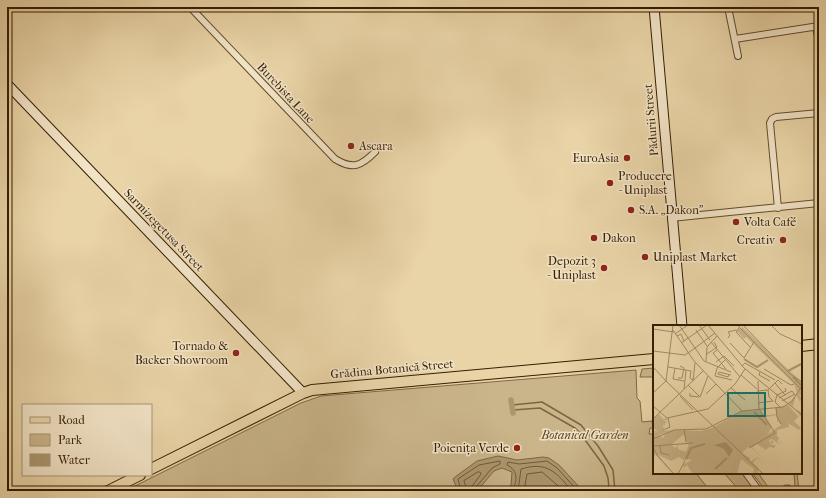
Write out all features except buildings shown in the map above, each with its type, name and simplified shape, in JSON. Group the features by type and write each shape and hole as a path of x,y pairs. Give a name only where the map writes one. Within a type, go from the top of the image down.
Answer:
{"main road":[{"name":"Pădurii Street","path":"654,7 671,218 682,325"},
{"name":"Sarmizegetusa Street","path":"7,84 303,393"},
{"path":"802,346 819,344"},
{"name":"Grădina Botanică Street","path":"152,468 303,393 331,387 653,359"},
{"path":"108,491 138,476"}],"street":[{"name":"Burebista Lane","path":"190,7 335,159 355,165 361,164 375,152"},
{"path":"728,7 738,56"},
{"path":"735,39 818,26 819,42"},
{"path":"778,208 770,123 772,119 776,117 819,113"},
{"path":"671,218 819,203"},
{"path":"747,474 759,491"}],"green space":[{"path":"653,368 653,377 640,377 642,369"},
{"name":"Botanical Garden","path":"636,370 637,398 640,401 642,422 652,421 653,428 650,428 649,434 653,434 653,474 697,474 710,491 125,491 301,403 321,396"},
{"path":"725,474 743,474 755,491 740,491"},
{"path":"753,474 759,474 771,491 766,491"},
{"path":"794,474 797,474 799,491 776,491 785,485 790,485 790,489 795,487"}],"water":[{"path":"498,456 517,460 543,457 549,458 559,465 583,491 507,491 511,485 512,472 502,468 494,471 477,491 458,491 453,479 455,477 477,461"}],"waterway":[{"path":"511,400 513,413"},
{"path":"512,405 542,402 581,425 598,446 613,470 615,491"},
{"path":"513,410 540,408 575,428 604,466 608,478 609,488"}],"place":[{"name":"Ascara","path":"351,146"},
{"name":"EuroAsia","path":"627,158"},
{"name":"Producere - Uniplast","path":"610,183"},
{"name":"S.A. „Dakon”","path":"631,210"},
{"name":"Volta Café","path":"736,222"},
{"name":"Dakon","path":"594,238"},
{"name":"Creativ","path":"783,240"},
{"name":"Uniplast Market","path":"645,257"},
{"name":"Depozit 3 - Uniplast","path":"604,268"},
{"name":"Tornado & Backer Showroom","path":"236,353"},
{"name":"Poienița Verde","path":"517,448"}]}
